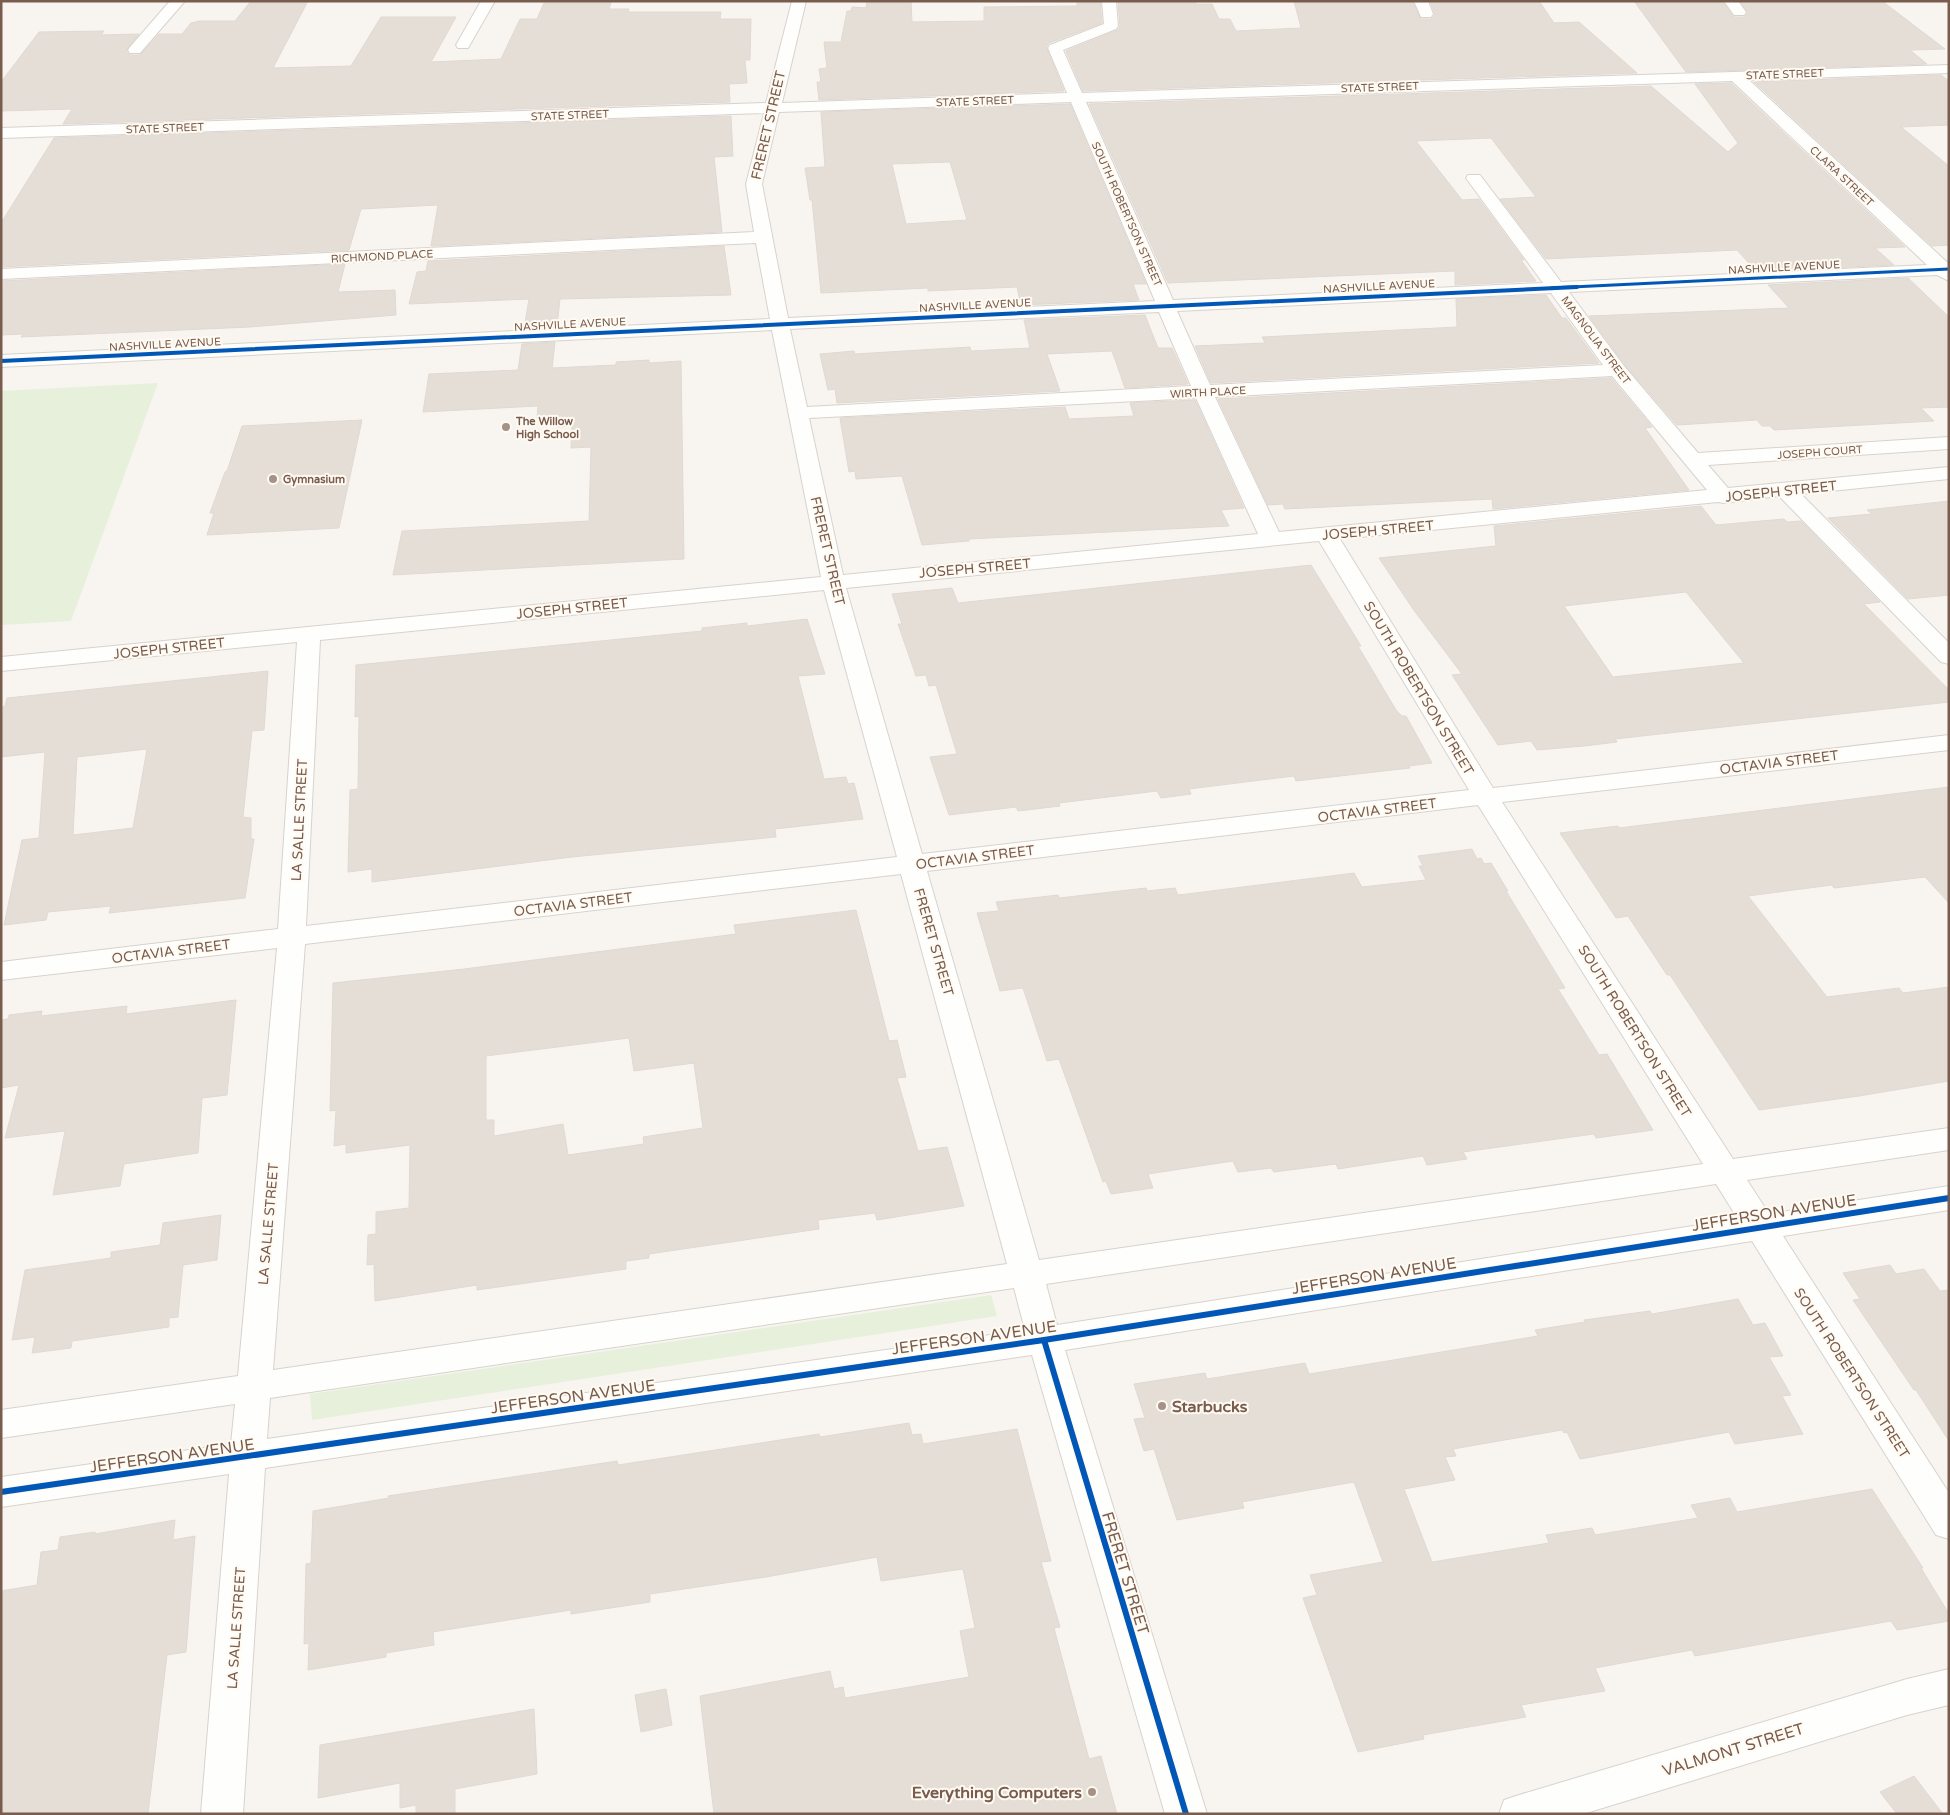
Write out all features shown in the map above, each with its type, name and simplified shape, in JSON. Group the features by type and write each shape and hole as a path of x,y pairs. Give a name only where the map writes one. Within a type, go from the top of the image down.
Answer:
{"street":[{"path":"135,50 178,1"},
{"path":"463,44 488,1"},
{"name":"FRERET STREET","path":"798,1 754,184 762,238 833,582 1044,1340 1186,1814"},
{"name":"SOUTH ROBERTSON STREET","path":"1109,1 1111,26 1055,48 1203,392 1272,540"},
{"name":"STATE STREET","path":"1,133 1949,69"},
{"name":"CLARA STREET","path":"1735,75 1946,271"},
{"name":"MAGNOLIA STREET","path":"1474,178 1618,370 1724,497"},
{"name":"RICHMOND PLACE","path":"1,274 762,238"},
{"name":"NASHVILLE AVENUE","path":"1,362 780,324 1946,271"},
{"name":"WIRTH PLACE","path":"799,413 1618,370"},
{"name":"JOSEPH COURT","path":"1692,460 1949,444"},
{"name":"JOSEPH STREET","path":"1,664 1786,491 1949,473"},
{"path":"1786,491 1949,657"},
{"name":"SOUTH ROBERTSON STREET","path":"1326,535 1486,797 1949,1524"},
{"name":"LA SALLE STREET","path":"222,1814 248,1457 292,936 309,634"},
{"name":"OCTAVIA STREET","path":"1,971 1949,742"},
{"path":"1,1424 1949,1140"},
{"name":"JEFFERSON AVENUE","path":"1,1492 1044,1340 1758,1226 1949,1198"},
{"name":"VALMONT STREET","path":"1519,1814 1907,1697 1949,1687"}],"green space":[{"path":"158,383 71,621 1,625 1,391"},
{"path":"991,1295 997,1316 312,1420 310,1394"}],"building":[{"path":"251,1 308,1 273,68 351,66 381,17 456,17 431,62 501,59 520,19 537,19 544,3 611,3 609,9 629,9 628,12 721,12 720,19 751,19 750,60 745,60 747,83 729,84 730,102 63,124 72,109 1,111 1,82 39,32 104,31 101,35 139,34 126,51 130,55 140,55 159,34 182,34 191,23 199,21 235,21"},
{"path":"867,1 911,1 912,22 984,21 984,7 1077,6 1077,1 1100,1 1102,23 1049,43 1046,47 1064,91 819,100 817,82 821,82 819,69 827,68 824,42 841,42 847,11 851,11 852,7 866,8"},
{"path":"1118,1 1195,1 1196,4 1212,4 1219,19 1230,19 1236,31 1301,28 1294,1 1412,1 1421,19 1431,19 1435,15 1430,1 1539,1 1554,23 1579,22 1637,73 1083,91 1066,51 1118,30 1120,26"},
{"path":"1634,1 1722,1 1734,17 1744,17 1748,13 1740,1 1882,1 1945,49 1910,50 1927,64 1686,72"},
{"path":"1941,75 1949,81 1949,125 1901,127 1949,166 1949,245 1932,246 1754,82"},
{"path":"1731,83 1905,247 1875,248 1894,265 1756,271 1737,250 1546,259 1500,199 1536,197 1491,138 1416,141 1462,200 1479,199 1524,260 1521,260 1536,281 1455,285 1455,271 1168,283 1089,104 1651,86 1728,152 1738,143 1695,84"},
{"path":"1070,104 1146,284 1133,284 1139,300 1021,305 1017,287 928,291 928,288 821,293 812,200 810,200 805,168 825,167 821,112","holes":["950,162 967,220 906,224 892,164"]},
{"path":"731,116 733,156 714,157 722,232 431,246 438,205 361,209 349,250 1,267 1,223 54,138"},
{"path":"724,246 731,295 560,299 557,327 524,329 529,299 409,304 417,272 426,271 428,261"},
{"path":"345,264 338,292 395,290 396,315 250,327 21,337 23,334 1,335 1,281"},
{"path":"1908,278 1949,317 1949,407 1921,408 1934,421 1774,430 1770,426 1762,426 1757,420 1677,425 1625,365 1589,316 1789,308 1768,285"},
{"path":"1546,295 1562,318 1566,318 1599,363 1211,383 1195,346 1265,343 1262,337 1457,327 1456,299"},
{"path":"1145,315 1158,348 1172,348 1188,384 1125,388 1112,351 1047,354 1060,391 837,403 835,389 828,390 820,354 854,351 855,354 970,347 971,351 1030,348 1024,320"},
{"path":"555,342 552,368 616,365 616,362 649,360 649,363 681,361 684,559 393,575 402,531 589,521 591,447 571,448 572,426 558,427 558,418 537,419 538,406 423,412 429,374 518,370 522,344"},
{"path":"1611,378 1652,427 1645,428 1689,490 1493,509 1492,499 1285,509 1283,504 1268,505 1218,399"},
{"path":"1195,400 1244,508 1221,510 1229,526 969,539 969,541 922,545 902,476 856,479 855,471 849,472 840,418 1065,407 1069,419 1134,416 1130,403"},
{"name":"Gymnasium","path":"362,420 339,528 207,535 214,513 210,513 242,426"},
{"path":"1949,501 1949,595 1908,599 1828,518 1872,514 1867,510"},
{"path":"1701,506 1716,525 1784,519 1787,522 1801,521 1880,602 1864,604 1949,690 1949,702 1615,739 1617,742 1584,746 1537,750 1531,741 1498,745 1452,675 1462,674 1413,609 1379,558 1496,546 1494,526","holes":["1686,592 1744,663 1613,677 1564,606"]},
{"path":"1311,565 1361,646 1358,646 1396,710 1402,716 1406,716 1432,763 1409,766 1410,768 1296,781 1294,776 1189,789 1191,794 1161,798 1157,791 1059,803 1060,806 1018,811 1016,807 949,815 930,757 957,754 936,685 929,686 926,675 916,676 898,624 902,624 892,594 952,588 958,603"},
{"path":"807,619 825,674 798,676 824,779 846,777 848,784 854,783 863,819 775,829 776,837 572,857 372,882 372,869 348,872 350,790 358,789 359,716 355,717 356,665 702,631 702,628 747,623 747,626"},
{"path":"268,671 264,730 252,731 243,817 251,818 251,839 254,839 245,898 109,913 111,906 48,912 46,920 4,925 22,840 39,838 45,752 1,757 1,707 5,706 7,698","holes":["147,749 133,828 73,835 77,757"]},
{"path":"1949,787 1949,903 1925,877 1834,888 1832,885 1748,896 1827,997 1899,988 1903,993 1949,987 1949,1081 1759,1110 1670,975 1667,975 1628,916 1616,918 1560,833 1618,826 1619,828"},
{"path":"1472,849 1477,859 1481,858 1484,864 1491,863 1565,988 1558,989 1599,1055 1607,1054 1653,1130 1596,1138 1594,1134 1463,1152 1467,1159 1427,1165 1423,1156 1338,1169 1336,1164 1274,1172 1271,1168 1238,1172 1233,1161 1148,1174 1153,1188 1111,1194 1106,1181 1103,1182 1059,1059 1047,1061 1023,988 1000,991 977,913 999,911 996,902 1058,895 1059,898 1146,888 1147,891 1175,888 1178,895 1354,873 1362,887 1426,880 1419,866 1423,866 1418,856"},
{"path":"856,910 889,1041 897,1040 906,1077 897,1078 918,1151 947,1147 964,1206 877,1220 875,1213 818,1220 819,1229 649,1254 649,1258 626,1261 626,1269 477,1290 477,1285 375,1301 374,1264 367,1265 368,1235 376,1234 376,1212 409,1208 410,1145 346,1153 346,1144 334,1146 336,1110 330,1111 333,983 464,969 736,934 734,925","holes":["629,1038 634,1071 694,1063 703,1128 643,1137 644,1144 568,1155 563,1124 494,1136 494,1120 486,1120 486,1056"]},
{"path":"236,1000 227,1095 202,1098 198,1153 124,1164 120,1186 53,1195 65,1131 5,1138 19,1085 1,1088 1,1020 8,1019 9,1015 42,1011 41,1016 127,1006 126,1014"},
{"path":"221,1215 217,1260 183,1265 178,1317 169,1318 169,1327 72,1341 71,1348 32,1353 35,1337 12,1340 25,1270 111,1258 111,1252 160,1245 163,1223"},
{"path":"1890,1265 1896,1274 1924,1269 1940,1291 1949,1290 1949,1441 1853,1300 1860,1299 1843,1273"},
{"path":"1738,1299 1753,1325 1765,1323 1783,1356 1769,1357 1791,1395 1782,1396 1803,1434 1735,1444 1729,1432 1580,1459 1567,1432 1564,1433 1562,1430 1453,1449 1456,1456 1445,1457 1455,1480 1404,1489 1432,1562 1549,1543 1546,1535 1592,1528 1595,1535 1698,1518 1691,1505 1730,1498 1737,1512 1872,1489 1923,1568 1921,1568 1949,1614 1949,1621 1897,1630 1891,1621 1695,1656 1692,1650 1595,1668 1605,1691 1521,1705 1526,1717 1423,1735 1424,1739 1358,1752 1303,1598 1317,1595 1310,1575 1383,1562 1354,1482 1242,1502 1244,1508 1177,1520 1154,1449 1144,1451 1134,1419 1145,1418 1134,1384 1205,1373 1207,1379 1305,1363 1309,1374 1538,1336 1535,1330 1585,1322 1584,1320 1650,1311 1652,1314"},
{"path":"909,1423 912,1435 921,1434 923,1444 1017,1429 1051,1561 1041,1562 1060,1627 1054,1628 1089,1759 1101,1756 1117,1814 714,1814 700,1696 830,1671 834,1689 843,1687 845,1698 969,1677 960,1631 975,1628 963,1569 881,1581 877,1557 766,1577 650,1594 650,1602 571,1614 571,1610 433,1632 434,1645 386,1653 386,1657 308,1670 309,1643 304,1644 306,1564 311,1563 313,1511 389,1498 388,1496 617,1461 618,1465 819,1434 820,1437"},
{"path":"175,1520 173,1540 195,1536 186,1652 167,1655 148,1814 1,1814 1,1591 37,1585 41,1552 58,1550 60,1537 95,1532 95,1534"},
{"path":"666,1689 672,1725 641,1732 635,1695"},
{"path":"534,1709 537,1774 455,1789 455,1814 416,1814 416,1805 400,1808 400,1783 318,1798 320,1745"},
{"path":"1914,1776 1943,1814 1897,1814 1880,1792"}],"cycle path":[{"path":"1,361 1949,269"},
{"path":"1,1492 1044,1340 1949,1198"},
{"path":"1044,1340 1186,1814"}],"place":[{"name":"The Willow High School","path":"506,427"},
{"name":"Gymnasium","path":"273,479"},
{"name":"Starbucks","path":"1162,1406"},
{"name":"Everything Computers","path":"1092,1792"}]}
